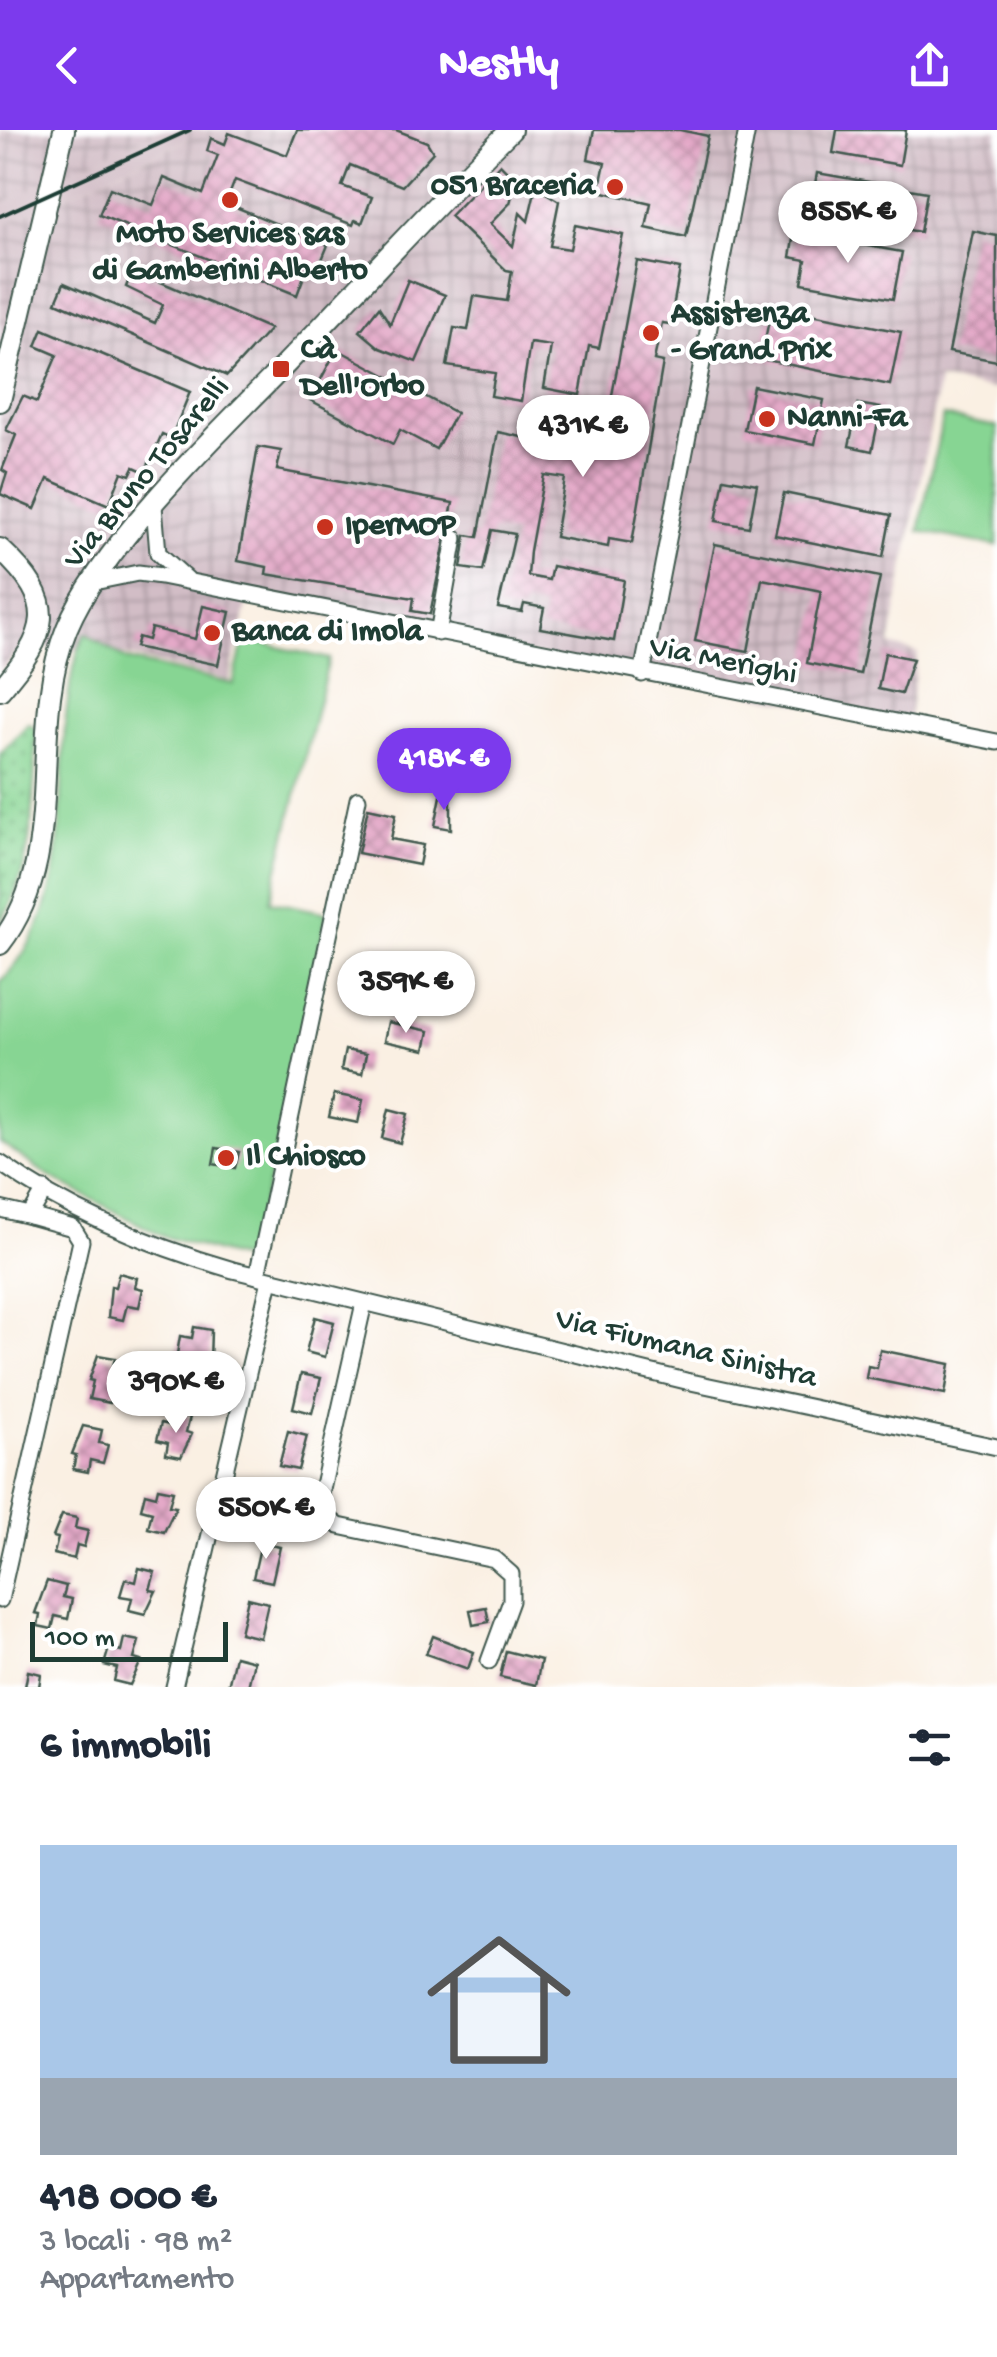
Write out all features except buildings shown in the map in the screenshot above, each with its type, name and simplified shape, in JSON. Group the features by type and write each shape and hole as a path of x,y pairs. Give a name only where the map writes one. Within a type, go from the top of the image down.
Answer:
{"main road":[{"path":"0,400 64,130"},
{"name":"Via Bruno Tosarelli","path":"0,944 25,902 40,845 50,700 61,645 94,582 234,414 511,130"},
{"path":"0,549 27,575 41,602 42,623 35,647 0,690"}],"street":[{"path":"642,674 747,130"},
{"path":"154,506 158,553 190,582"},
{"path":"438,632 455,538"},
{"name":"Via Merighi","path":"94,582 138,574 190,582 997,742"},
{"path":"174,1687 264,1278 358,799"},
{"name":"Via Fiumana Sinistra","path":"0,1162 45,1190 159,1248 264,1278 686,1381 997,1447"},
{"path":"30,1216 45,1190"},
{"path":"0,1209 79,1232 81,1240 0,1600"},
{"path":"364,1302 321,1494 321,1513 340,1526 494,1559 511,1574 511,1600 488,1661"}],"shaded area":[{"path":"0,130 161,130 0,204"},
{"path":"161,130 183,130 188,139 0,226 0,204"},
{"path":"183,130 997,130 997,390 939,380 890,645 918,653 908,724 248,601 229,681 115,653 23,645 0,672 0,226 187,140"}],"green space":[{"path":"943,416 997,427 997,546 919,531"},
{"path":"85,633 127,660 233,684 244,639 329,659 270,901 327,913 294,1076 249,1261 162,1236 50,1177 0,1142 0,982 29,945 46,904 56,860 72,676"},
{"path":"29,723 36,729 30,834 20,880 0,923 0,754"}],"railway":[{"path":"0,216 190,130"}],"place":[{"name":"051 Braceria","path":"615,187"},
{"name":"Moto Services sas di Gamberini Alberto","path":"230,200"},
{"name":"Assistenza - Grand Prix","path":"651,333"},
{"name":"Cà Dell'Orbo","path":"281,369"},
{"name":"Nanni-Fa","path":"767,419"},
{"name":"IperMOP","path":"325,527"},
{"name":"Banca di Imola","path":"212,633"},
{"name":"Il Chiosco","path":"226,1158"}]}
